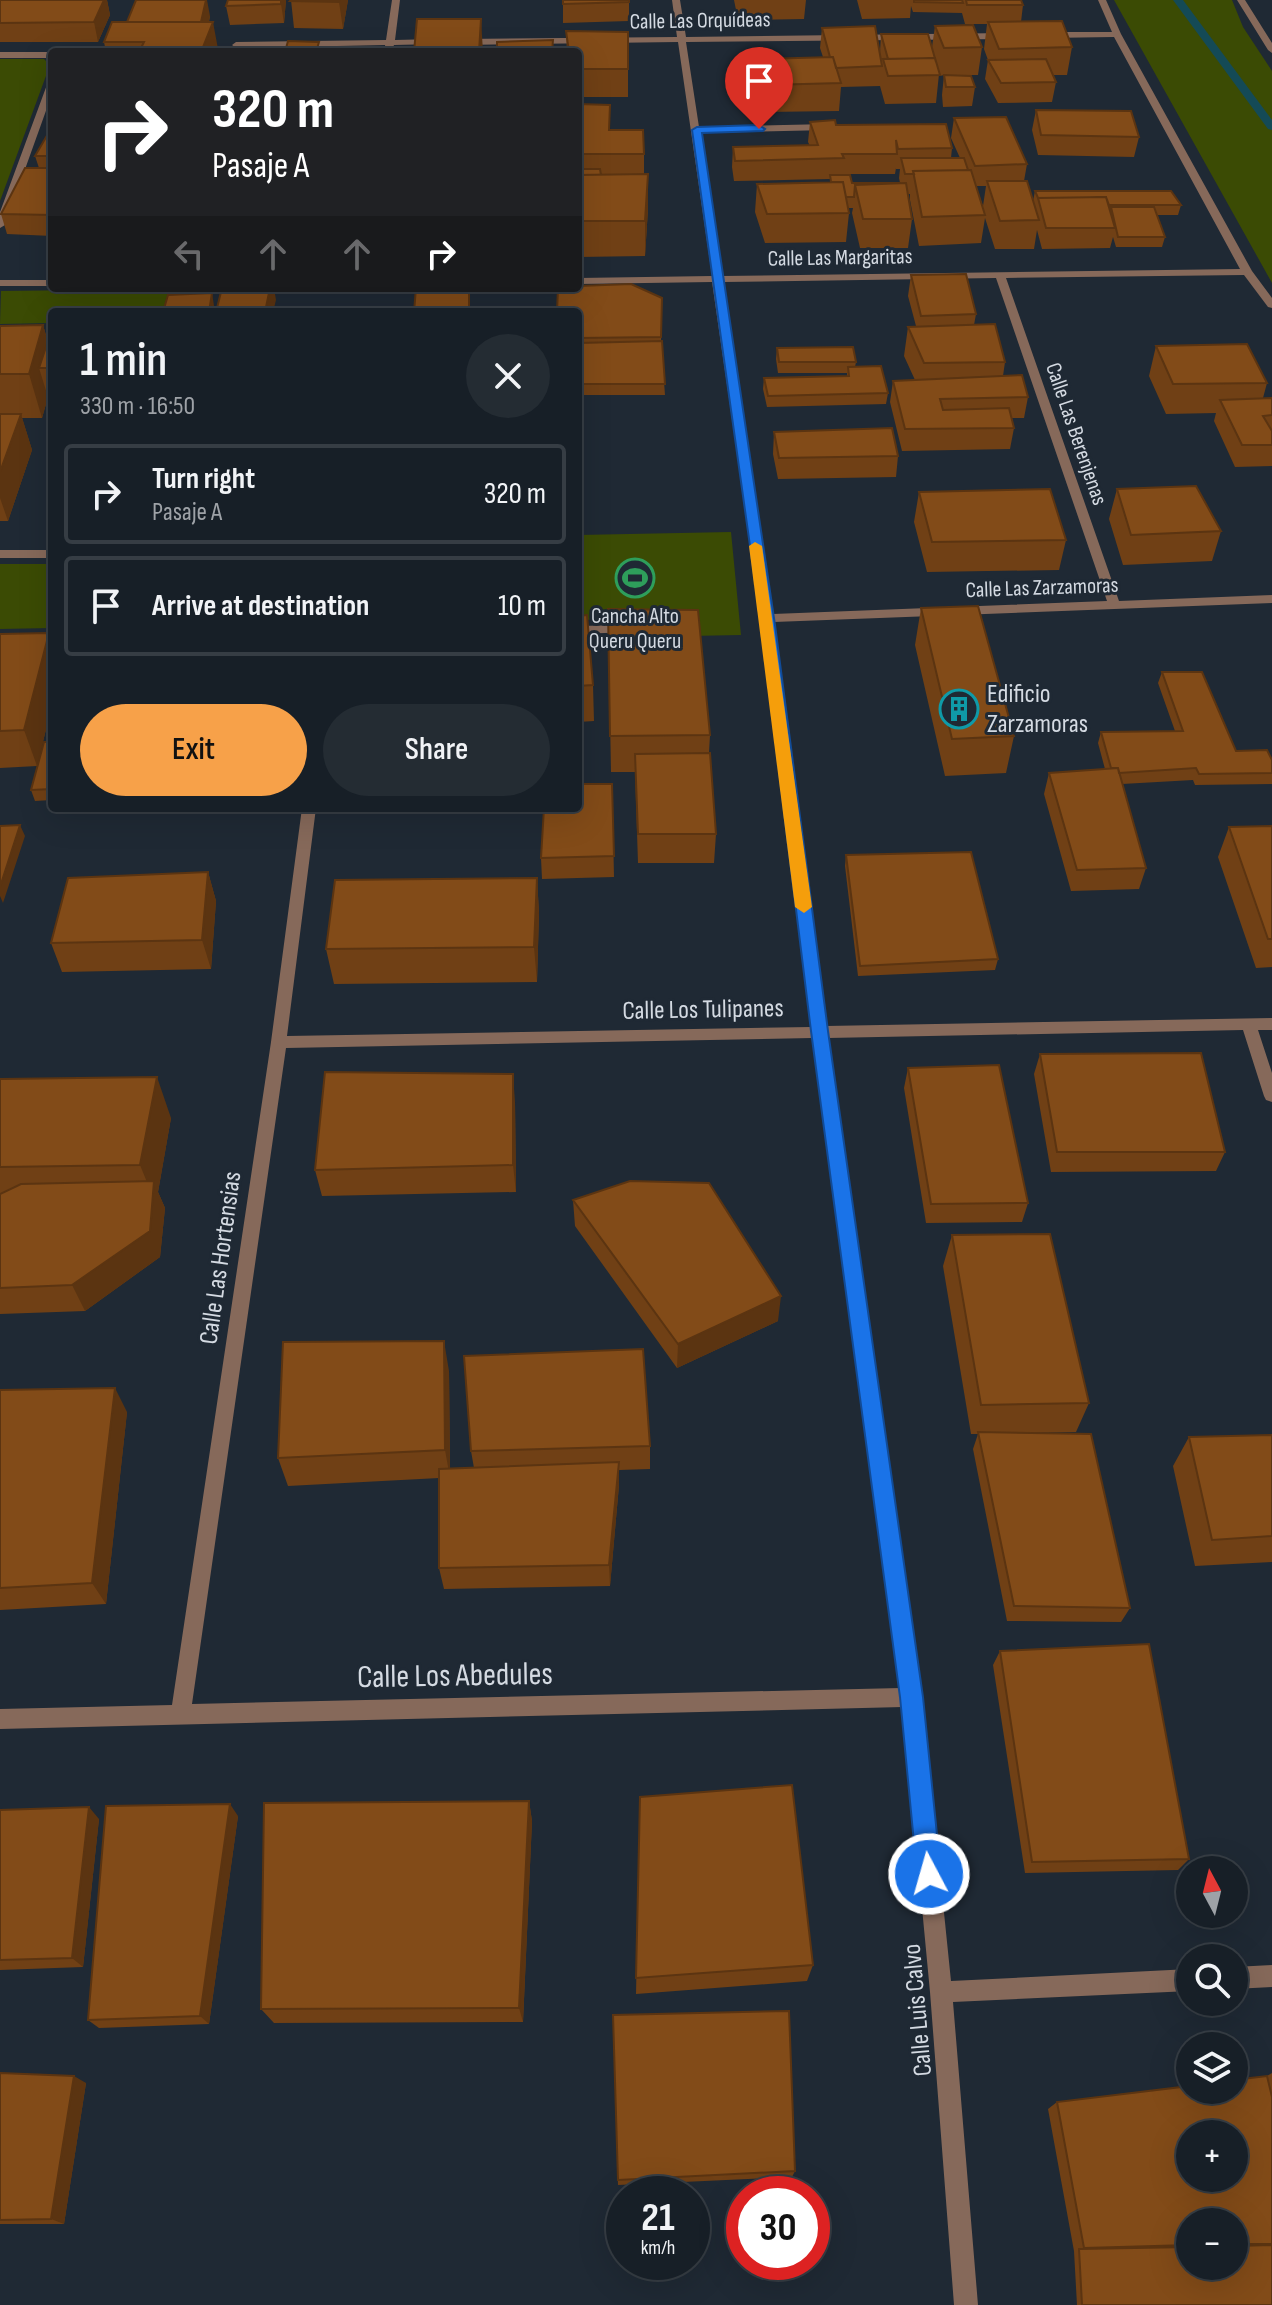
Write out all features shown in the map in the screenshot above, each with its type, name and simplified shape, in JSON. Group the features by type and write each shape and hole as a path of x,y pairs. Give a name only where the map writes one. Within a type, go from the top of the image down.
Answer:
{"street":[{"path":"389,47 396,0"},
{"name":"Calle Luis Calvo","path":"676,0 766,618 819,1031 912,1697 941,1992 966,2305"},
{"path":"1102,0 1117,34 1247,272 1272,305"},
{"path":"1241,0 1257,17 1272,50"},
{"path":"1039,35 1117,34"},
{"name":"Calle Las Orquídeas","path":"236,45 389,47 1023,36"},
{"path":"0,55 48,55"},
{"path":"0,225 48,93"},
{"path":"697,130 838,127"},
{"name":"Calle Las Margaritas","path":"582,281 1247,272"},
{"name":"Calle Las Berenjenas","path":"1000,276 1114,605"},
{"path":"0,283 48,283"},
{"path":"0,554 48,554"},
{"name":"Calle Las Zarzamoras","path":"766,618 1272,599"},
{"path":"582,630 637,629"},
{"path":"0,640 48,639"},
{"name":"Calle Las Hortensias","path":"181,1714 279,1042 308,812"},
{"path":"1248,1024 1272,1096"},
{"name":"Calle Los Tulipanes","path":"279,1042 1272,1024"},
{"name":"Calle Los Abedules","path":"0,1719 912,1697"},
{"path":"1248,1977 1272,1976"},
{"path":"941,1992 1176,1981"}],"green space":[{"path":"1114,0 1232,0 1243,27 1272,71 1272,283"},
{"path":"0,59 44,59 48,63 48,70 0,201"},
{"path":"1,291 169,292 165,308 48,308 48,323 0,324"},
{"path":"731,532 741,635 637,637 636,619 582,620 582,535"},
{"path":"0,564 48,564 48,628 0,629"}],"building":[{"path":"0,0 104,0 94,22 0,23"},
{"path":"136,0 206,0 201,22 127,22"},
{"path":"228,0 281,0 281,4 226,6"},
{"path":"291,0 340,0 339,2"},
{"path":"563,0 629,0 629,2 563,4"},
{"path":"962,0 963,3 914,2"},
{"path":"966,0 1021,0 1023,5 967,5"},
{"path":"417,19 481,19 479,48 414,48"},
{"path":"1062,21 1072,47 999,49 988,22"},
{"path":"112,22 213,22 203,48 141,48 144,42 104,42"},
{"path":"973,25 982,47 944,48 935,26"},
{"path":"875,26 882,66 836,68 822,28"},
{"path":"566,31 628,32 628,69 582,69 582,48 568,48"},
{"path":"881,34 928,34 935,58 888,59"},
{"path":"553,40 552,48 497,48 497,42"},
{"path":"288,41 319,42 317,48 286,48"},
{"path":"833,57 841,83 767,85 762,59"},
{"path":"935,58 940,75 888,76 883,59"},
{"path":"1046,59 1056,82 1001,83 988,60"},
{"path":"944,75 971,76 975,87 946,87"},
{"path":"582,104 610,105 609,130 643,130 644,154 582,154"},
{"path":"1036,110 1131,111 1139,137 1041,135"},
{"path":"1006,117 1027,164 975,166 954,118"},
{"path":"835,120 836,125 946,124 952,148 898,149 896,140 897,154 735,161 733,147 818,145 810,122"},
{"path":"48,134 48,156 35,156"},
{"path":"901,158 964,158 968,170 913,171 914,174 905,174"},
{"path":"25,168 48,168 48,215 1,214"},
{"path":"582,169 600,169 601,175 582,175"},
{"path":"971,170 985,215 922,217 913,171"},
{"path":"648,174 645,221 582,221 582,175"},
{"path":"830,175 850,175 852,183 901,183 855,185 854,197 846,197 843,182 831,182"},
{"path":"987,181 1027,181 1039,220 1000,221"},
{"path":"843,182 849,213 767,214 757,184"},
{"path":"906,183 912,219 863,219 855,185"},
{"path":"1035,191 1171,191 1181,205 1109,205 1106,197 1038,198"},
{"path":"1106,197 1115,228 1046,228 1038,198"},
{"path":"1111,207 1154,207 1165,237 1118,237"},
{"path":"966,274 976,314 921,316 911,275"},
{"path":"631,284 662,298 661,337 582,338 582,308 557,308 558,292 582,292 582,286"},
{"path":"221,292 269,292 266,308 217,308"},
{"path":"416,292 469,292 469,308 414,308"},
{"path":"212,293 210,308 164,308 168,295"},
{"path":"995,324 1005,362 924,363 908,327"},
{"path":"43,325 29,374 0,374 0,326"},
{"path":"48,341 48,368 39,368"},
{"path":"662,341 665,384 582,384 582,343"},
{"path":"1247,344 1267,383 1173,384 1156,346"},
{"path":"853,347 856,362 779,362 777,348"},
{"path":"881,366 888,393 768,396 764,378 849,376 848,367"},
{"path":"1022,375 1028,397 940,399 943,410 1009,408 1014,428 905,429 893,381"},
{"path":"1272,398 1272,415 1263,416 1272,431 1272,445 1242,445 1220,400"},
{"path":"0,414 21,414 0,472"},
{"path":"892,428 898,456 779,458 774,432"},
{"path":"1196,486 1221,531 1131,535 1117,489"},
{"path":"1050,489 1066,540 932,542 919,492"},
{"path":"978,606 1014,736 952,739 921,608"},
{"path":"608,609 698,610 710,735 610,736"},
{"path":"587,615 593,685 582,686 582,616"},
{"path":"48,633 24,730 0,731 0,634"},
{"path":"1162,672 1202,672 1236,751 1267,750 1272,760 1272,773 1199,774 1196,768 1119,773 1118,768 1111,768 1101,732 1183,731"},
{"path":"44,742 48,742 48,789 31,790"},
{"path":"710,753 716,834 638,834 635,754"},
{"path":"1118,768 1146,868 1077,870 1049,773"},
{"path":"582,784 612,784 614,856 541,858 544,812 582,812"},
{"path":"20,825 0,887 0,826"},
{"path":"1272,826 1272,939 1268,939 1229,827"},
{"path":"971,852 998,959 860,966 846,855"},
{"path":"208,872 202,940 51,943 68,878"},
{"path":"537,878 534,947 326,949 335,880"},
{"path":"1201,1053 1225,1152 1057,1152 1040,1054"},
{"path":"999,1065 1028,1203 931,1204 908,1068"},
{"path":"325,1072 513,1074 513,1165 315,1170"},
{"path":"157,1077 140,1165 0,1167 0,1079"},
{"path":"154,1181 150,1231 72,1285 0,1288 0,1194 21,1184"},
{"path":"630,1181 709,1183 781,1296 678,1344 573,1200"},
{"path":"1050,1234 1089,1403 981,1405 952,1235"},
{"path":"444,1341 445,1450 278,1458 283,1342"},
{"path":"643,1349 650,1446 471,1451 464,1356"},
{"path":"115,1388 92,1583 0,1588 0,1390"},
{"path":"978,1432 1091,1434 1130,1608 1014,1606"},
{"path":"1272,1435 1272,1536 1212,1540 1189,1437"},
{"path":"619,1462 609,1565 439,1568 439,1469"},
{"path":"1149,1644 1188,1856 1176,1856 1176,1859 1032,1862 1000,1651"},
{"path":"792,1785 813,1965 636,1978 640,1797"},
{"path":"529,1801 519,2008 261,2009 264,1803"},
{"path":"230,1804 200,2016 88,2020 106,1806"},
{"path":"89,1807 72,1958 0,1960 0,1810"},
{"path":"789,2011 795,2171 618,2176 613,2015"},
{"path":"0,2073 74,2076 51,2219 0,2220"},
{"path":"1267,2076 1272,2097 1272,2244 1248,2244 1248,2208 1176,2208 1176,2245 1084,2248 1057,2102 1176,2088 1176,2104 1248,2104 1248,2078"},
{"path":"1272,2245 1272,2305 1082,2305 1079,2249 1176,2247 1176,2280 1248,2280 1248,2246"}],"waterway":[{"path":"1178,0 1272,127"}],"slow traffic":[{"path":"755,546 804,907"}],"place":[{"name":"Cancha Alto Queru Queru","path":"635,578"},
{"name":"Edificio Zarzamoras","path":"959,709"}],"route":[{"path":"759,129 697,130 768,625 819,1031 912,1697 929,1874"}]}
